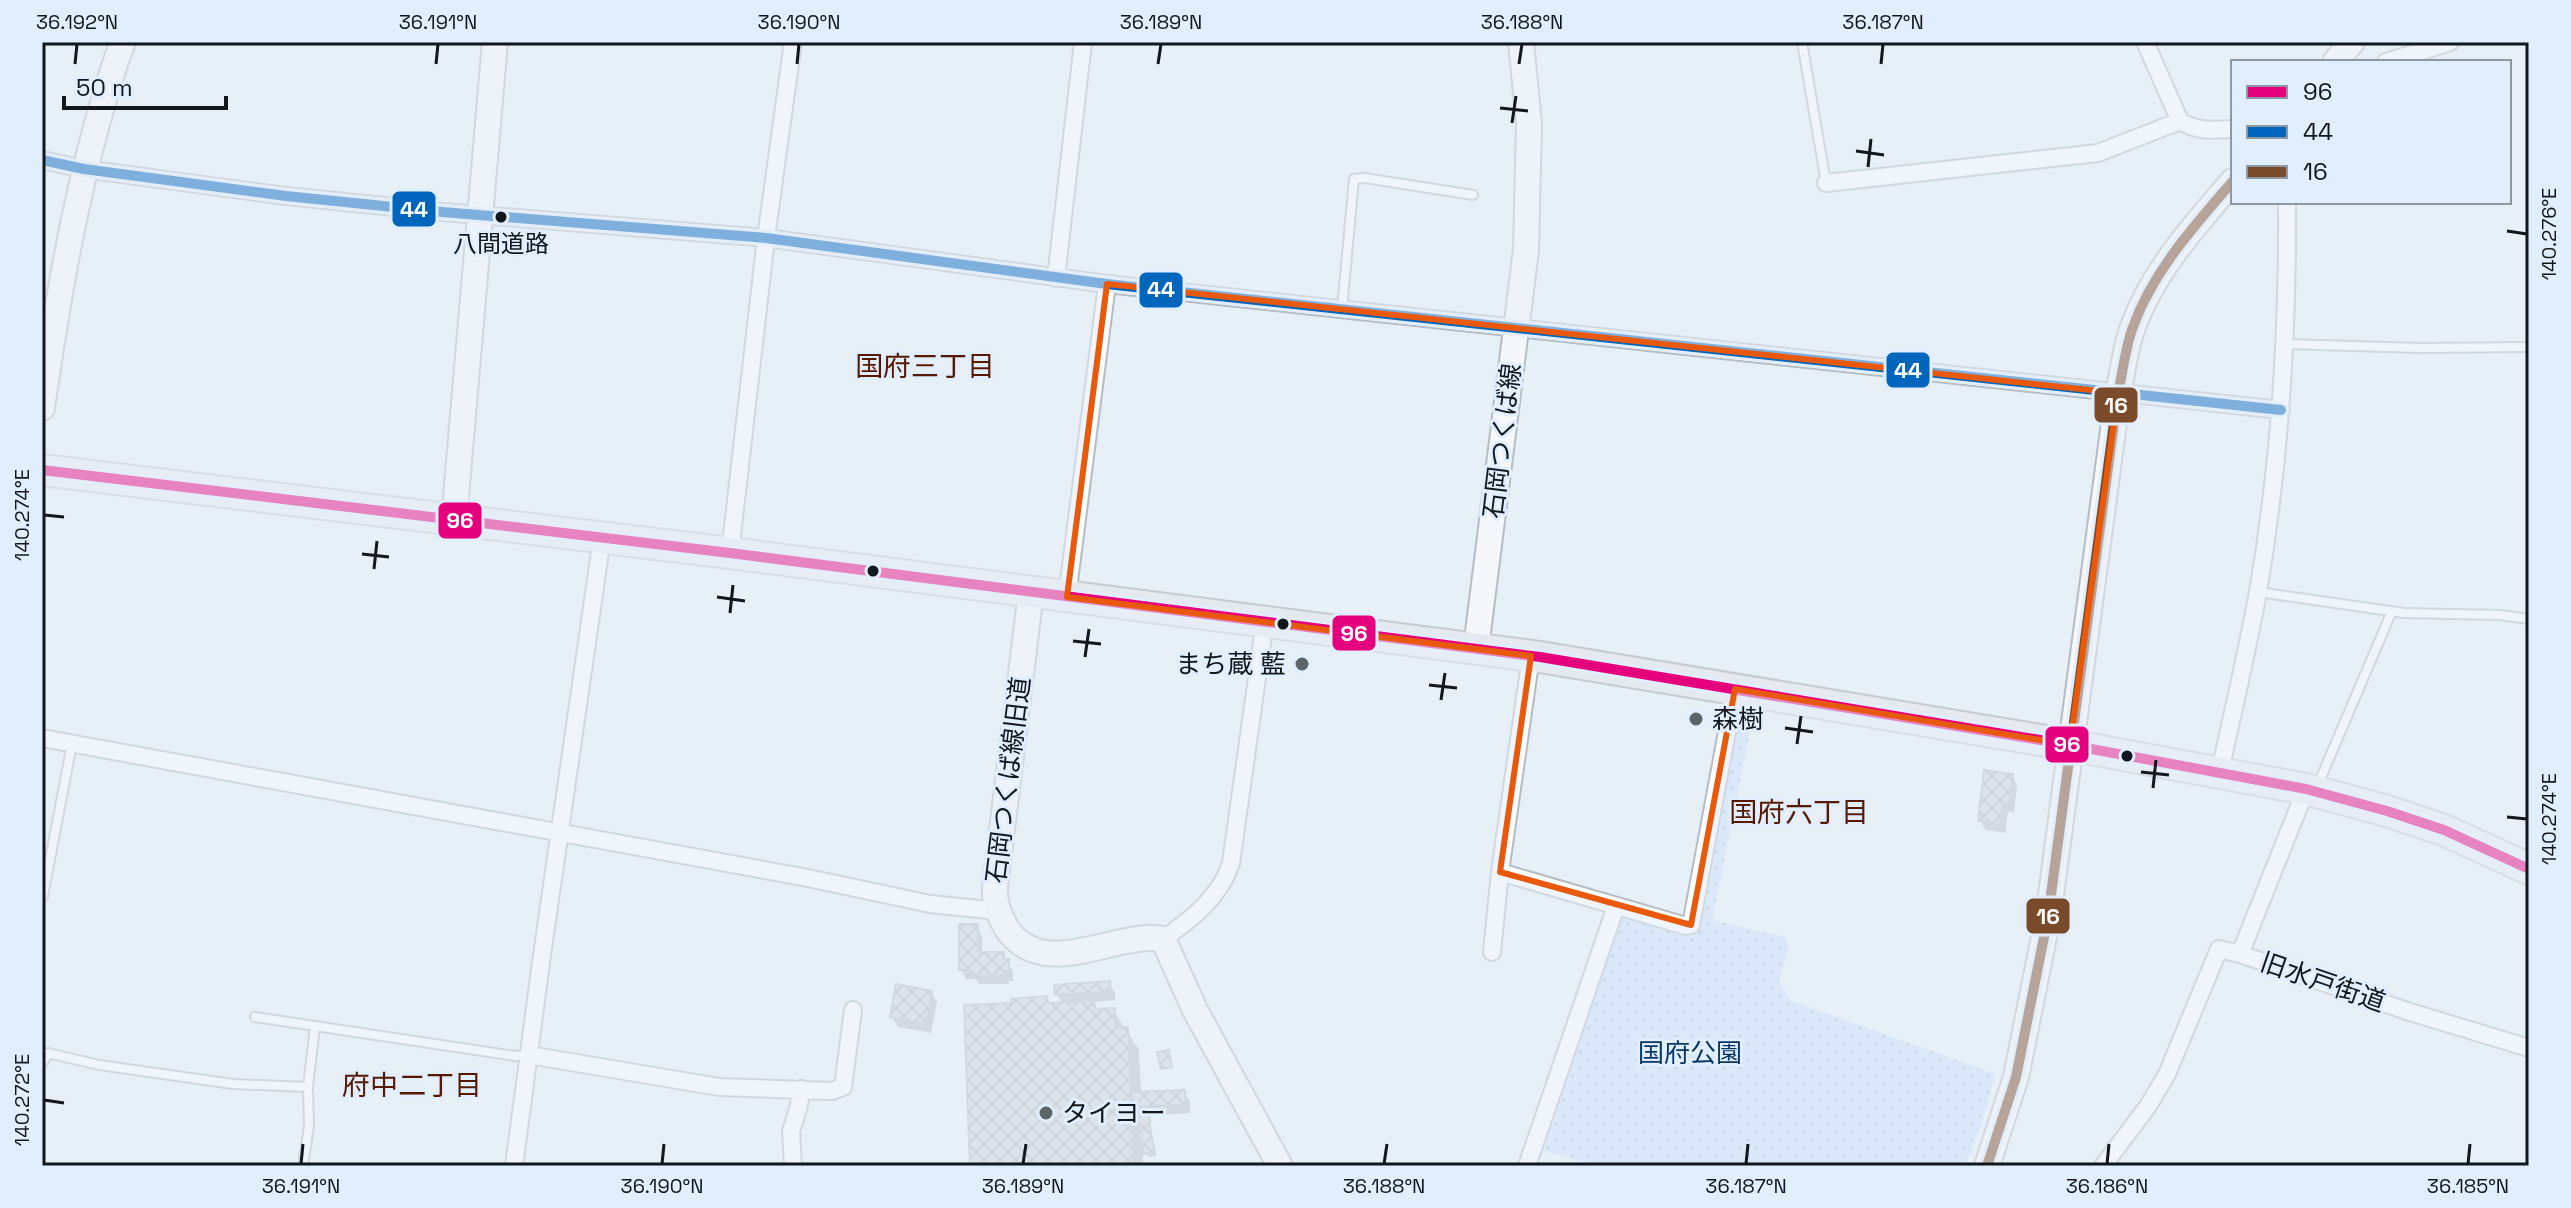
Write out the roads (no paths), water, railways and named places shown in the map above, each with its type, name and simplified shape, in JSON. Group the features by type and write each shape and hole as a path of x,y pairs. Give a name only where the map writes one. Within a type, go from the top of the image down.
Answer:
{"highway":[{"path":"42,470 730,553 1531,656 2220,771 2387,811 2444,830 2529,869"}],"main road":[{"path":"42,408 64,258 84,169 123,42"},
{"path":"454,520 495,42"},
{"name":"石岡つくば線","path":"1476,648 1526,250 1529,124 1521,42"},
{"path":"2337,60 2352,42"},
{"path":"1987,1166 2016,1077 2048,917 2118,393 2131,330 2148,290 2195,224 2231,183"},
{"name":"石岡つくば線旧道","path":"1031,592 995,887 999,911 1004,924 1020,943 1042,953 1082,950 1150,937 1163,939"},
{"path":"1163,939 1195,1010 1280,1166"}],"street":[{"path":"730,553 766,238 793,42"},
{"path":"1056,278 1083,42"},
{"path":"2145,42 2180,121 2204,131 2231,129"},
{"path":"2392,60 2450,42"},
{"path":"1826,183 2098,153 2180,121"},
{"path":"42,160 84,169 286,196 766,238 1107,284 2281,410"},
{"path":"2220,771 2258,592 2281,410 2287,204"},
{"path":"1067,597 1107,284"},
{"path":"514,1166 602,538"},
{"path":"1163,939 1189,921 1226,881 1265,621"},
{"path":"1492,952 1500,872 1531,656"},
{"path":"1500,872 1691,925 1735,689"},
{"path":"42,738 808,878 930,904 999,911"},
{"name":"旧水戸街道","path":"2310,791 2240,954 2410,1012 2529,1048"},
{"path":"1527,1166 1616,906"},
{"path":"2103,1166 2148,1106 2167,1074 2219,949 2240,954"},
{"path":"529,1055 719,1087 832,1091 843,1087 853,1010"},
{"path":"793,1166 791,1131 802,1089"}],"lane":[{"path":"1802,42 1826,183"},
{"path":"1342,310 1354,179 1365,178 1473,195"},
{"path":"2284,344 2529,347"},
{"path":"2258,592 2392,611 2529,619"},
{"path":"2310,791 2392,611"},
{"path":"43,896 72,744"},
{"path":"255,1017 515,1056 529,1055"},
{"path":"303,1166 309,1126 308,1087 315,1026"},
{"path":"42,1064 48,1053 99,1065 233,1084 308,1087"}],"place":[{"name":"八間道路","path":"501,217"},
{"name":"まち蔵 藍","path":"1302,664"},
{"name":"森樹","path":"1696,719"},
{"name":"タイヨー","path":"1046,1113"}],"district":[{"name":"国府三丁目","path":"925,366"},
{"name":"国府六丁目","path":"1799,812"},
{"name":"府中二丁目","path":"412,1085"}],"park label":[{"name":"国府公園","path":"1690,1053"}]}
